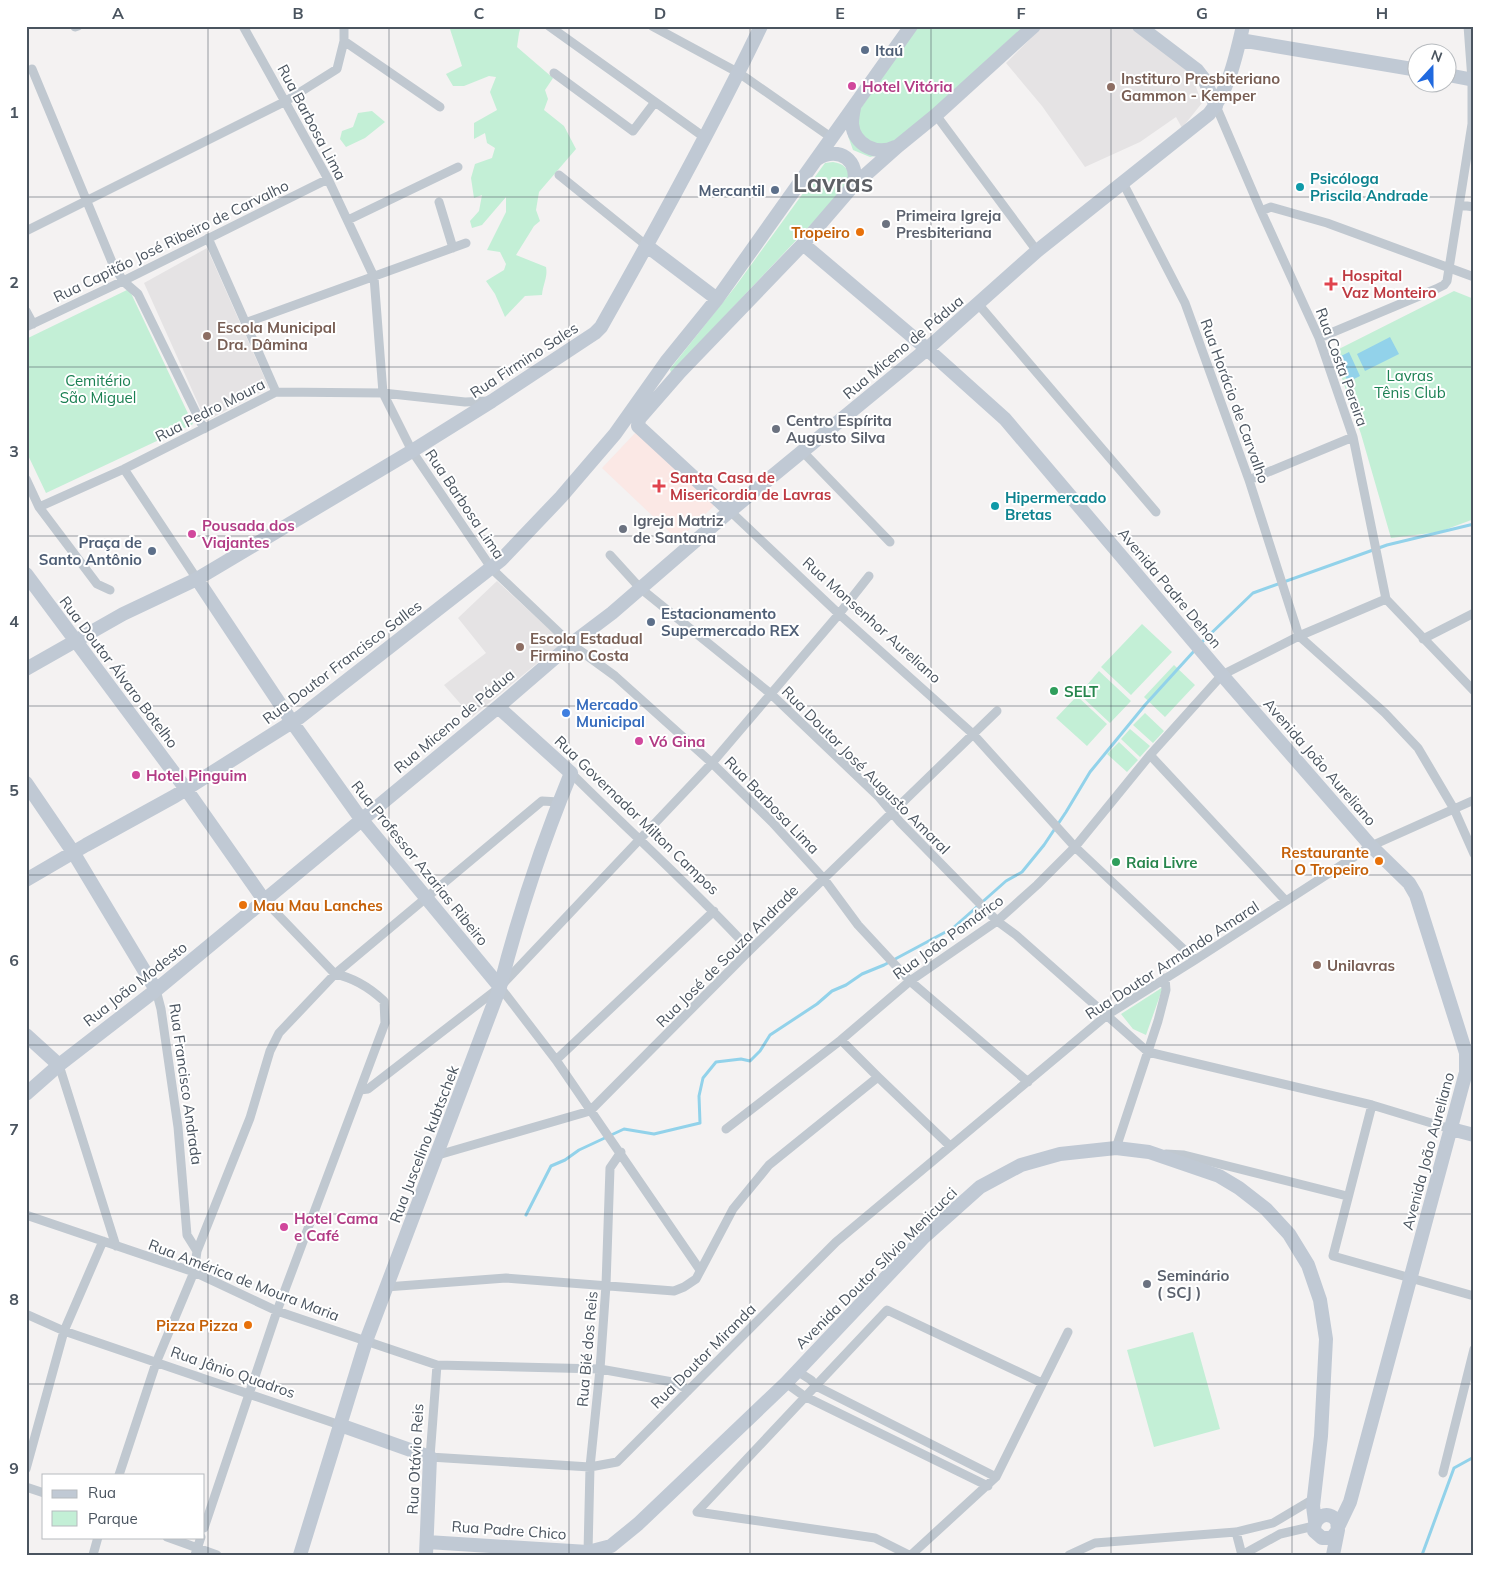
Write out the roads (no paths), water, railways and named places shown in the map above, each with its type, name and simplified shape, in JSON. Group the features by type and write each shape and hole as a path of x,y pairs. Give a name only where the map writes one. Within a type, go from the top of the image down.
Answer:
{"main road":[{"name":"Rua Firmino Sales","path":"26,669 123,614 197,579 412,451 467,409 492,401 595,333 601,326 646,246 739,73 761,26"},
{"name":"Rua Doutor Francisco Salles","path":"26,880 186,789 292,722 492,569 561,496 615,434 666,362 717,299 911,26"},
{"path":"615,434 627,427 638,426 639,419 680,372 803,244 854,186 1034,26"},
{"path":"1139,26 1197,70 1204,79 1216,106"},
{"path":"1216,106 1226,86 1243,26"},
{"path":"1240,40 1408,68"},
{"path":"1458,77 1473,80"},
{"path":"855,105 852,124 862,143 876,150 891,149 898,146"},
{"name":"Rua Miceno de Pádua","path":"264,900 498,707 571,644 612,613 730,511 928,349 1037,251 1210,114 1216,106"},
{"path":"817,159 822,155 834,153 846,158 854,167 854,186"},
{"name":"Avenida Padre Dehon","path":"803,244 928,349 1005,419 1222,675"},
{"path":"646,246 717,299"},
{"path":"666,362 666,368 670,374 680,372"},
{"name":"Rua Monsenhor Aureliano","path":"638,426 730,511"},
{"name":"Rua Doutor Álvaro Botelho","path":"26,574 186,789 264,900"},
{"name":"Rua Professor Azarias Ribeiro","path":"197,579 292,722 361,819 500,987"},
{"name":"Avenida João Aureliano","path":"1222,675 1371,846 1409,883 1416,895 1466,1053 1466,1072 1350,1502 1326,1524"},
{"name":"Rua Governador Milton Campos","path":"498,707 571,773"},
{"name":"Rua Juscelino kubtschek","path":"300,1555 366,1342 489,1018 500,987 510,948 559,802 571,773"},
{"name":"Rua Francisco Andrada","path":"26,783 73,852 156,990"},
{"name":"Rua João Modesto","path":"26,1094 59,1065 156,990 264,900"},
{"path":"26,1035 59,1065"},
{"path":"1451,1129 1474,1135"},
{"name":"Avenida Doutor Sílvio Menicucci","path":"588,1552 611,1546 638,1524 786,1383 924,1237 980,1187 1021,1165 1060,1154 1116,1148 1149,1152 1219,1176 1239,1188 1266,1209 1289,1234 1308,1265 1320,1300 1326,1339 1321,1436 1316,1496 1312,1511 1326,1524 1324,1555"},
{"name":"Rua Jânio Quadros","path":"340,1425 430,1457"},
{"name":"Rua Otávio Reis","path":"427,1548 430,1457"},
{"path":"1326,1524 1334,1555"},
{"name":"Rua Padre Chico","path":"427,1548 588,1552"}],"street":[{"name":"Rua Barbosa Lima","path":"244,26 328,179 374,277 383,393 412,451 492,569 571,644 615,676 712,763 772,822 824,879 858,925 910,981 1028,1082"},
{"path":"26,231 286,101 337,69 344,41 344,26"},
{"path":"550,26 704,137"},
{"path":"652,26 739,73 832,138"},
{"path":"1319,338 1444,285 1450,268 1472,124 1473,80 1468,26"},
{"path":"344,41 440,107"},
{"path":"32,69 112,262 123,281 138,294 204,429"},
{"path":"554,73 633,131 655,102"},
{"name":"Rua Costa Pereira","path":"1216,106 1319,338 1353,437 1386,599"},
{"path":"936,115 1037,251"},
{"path":"348,220 458,166"},
{"path":"559,175 646,246"},
{"name":"Rua Capitão José Ribeiro de Carvalho","path":"30,325 328,179"},
{"name":"Rua Horácio de Carvalho","path":"1123,183 1185,304 1249,480 1299,636"},
{"path":"439,202 453,248"},
{"path":"1460,205 1474,206"},
{"path":"1261,211 1271,207 1327,223 1474,277"},
{"path":"208,238 276,392"},
{"path":"245,323 466,243"},
{"path":"978,304 1156,512"},
{"path":"26,311 30,325"},
{"name":"Rua Pedro Moura","path":"39,507 124,470 276,392 383,393 467,409"},
{"path":"1249,480 1353,437"},
{"path":"803,452 890,542"},
{"name":"Rua Professor Azarias Ribeiro","path":"124,470 197,579"},
{"path":"26,479 39,507 97,584 110,590"},
{"name":"Rua Monsenhor Aureliano","path":"730,511 839,614 973,734 1075,847 1195,960"},
{"name":"Rua Doutor José Augusto Amaral","path":"610,555 640,588 771,694 879,797 997,921 1016,935 1148,1052"},
{"path":"360,1090 368,1089 500,987 712,763 869,576"},
{"path":"1222,675 1299,636 1386,599 1474,691"},
{"path":"1423,639 1474,613"},
{"path":"1299,636 1385,713 1418,748 1454,809 1474,854"},
{"name":"Rua João Pomárico","path":"726,1129 841,1040 910,981 997,921 1075,847 1150,755 1222,675"},
{"name":"Rua José de Souza Andrade","path":"438,1155 590,1111 750,950 997,711"},
{"path":"1150,755 1286,901"},
{"name":"Rua Governador Milton Campos","path":"571,773 639,841 714,911 750,950"},
{"name":"Rua Doutor Armando Amaral","path":"950,1146 1107,1015 1371,846 1474,800"},
{"path":"119,1474 156,1363 194,1272 197,1250 250,1118 270,1051 279,1033 335,974 542,801 559,802"},
{"name":"Rua Doutor Álvaro Botelho","path":"205,1525 277,1311 385,1023 384,1001 370,988 347,976 335,974 264,900"},
{"path":"556,1060 714,911"},
{"path":"510,948 513,957 520,960 527,958"},
{"path":"1116,1148 1148,1052 1166,990 1165,978"},
{"name":"Rua Professor Azarias Ribeiro","path":"500,987 556,1060 590,1111 621,1152 700,1270"},
{"name":"Rua Francisco Andrada","path":"156,990 161,1009 178,1127 187,1235 197,1250"},
{"path":"474,1008 482,1008 489,1018"},
{"path":"841,1040 950,1146"},
{"path":"1148,1052 1372,1105 1451,1129"},
{"path":"59,1065 116,1246"},
{"path":"386,1287 506,1278 674,1291 684,1287 696,1279 733,1209 769,1165 878,1078"},
{"path":"1372,1105 1333,1256 1474,1296"},
{"name":"Rua Doutor Miranda","path":"430,1457 590,1467 617,1462 836,1242 950,1146"},
{"name":"Rua Bié dos Reis","path":"588,1552 590,1467 606,1285 610,1168 621,1152"},
{"path":"1149,1152 1184,1155 1347,1196"},
{"name":"Rua América de Moura Maria","path":"26,1215 194,1272 277,1311 437,1365 600,1369 678,1383 688,1390"},
{"path":"26,1469 64,1331 103,1242"},
{"path":"1042,1383 887,1310 816,1386 804,1396 697,1512 875,1538 910,1555 996,1477 1068,1332"},
{"name":"Rua Jânio Quadros","path":"26,1314 64,1331 340,1425"},
{"path":"1443,1473 1474,1349"},
{"name":"Rua Otávio Reis","path":"430,1457 437,1365"},
{"path":"797,1371 811,1380 816,1386 996,1477"},
{"path":"786,1383 804,1396 988,1486"},
{"path":"836,1411 843,1400"},
{"path":"874,1430 880,1418"},
{"path":"918,1452 924,1440"},
{"path":"952,1468 958,1458"},
{"path":"26,1487 42,1492"},
{"path":"1071,1554 1094,1543 1236,1532 1273,1523 1316,1496"},
{"path":"1273,1523 1280,1534"},
{"path":"1236,1532 1242,1555 1280,1534 1326,1524"},
{"path":"93,1555 98,1538"},
{"path":"169,1538 196,1551 217,1555"},
{"path":"196,1551 201,1538"}],"water":[{"path":"1390,337 1399,354 1365,371 1357,354"},
{"path":"1349,352 1360,376 1348,382 1337,358"}],"waterway":[{"path":"1201,643 1253,593 1387,545 1474,524"},
{"path":"526,1215 551,1166 565,1160 579,1150 624,1129 654,1134 700,1123 699,1096 703,1078 716,1062 741,1059 750,1061 760,1051 770,1035 817,1004 832,991 953,928 1006,881 1022,872 1044,845 1090,772 1145,705 1195,650"},
{"path":"1422,1555 1454,1468 1474,1457"}],"place":[{"name":"Itaú","path":"865,50"},
{"name":"Hotel Vitória","path":"852,86"},
{"name":"Instituro Presbiteriano Gammon - Kemper","path":"1111,87"},
{"name":"Psicóloga Priscila Andrade","path":"1300,187"},
{"name":"Mercantil","path":"775,190"},
{"name":"Primeira Igreja Presbiteriana","path":"886,224"},
{"name":"Tropeiro","path":"860,232"},
{"name":"Hospital Vaz Monteiro","path":"1331,284"},
{"name":"Escola Municipal Dra. Dâmina","path":"207,336"},
{"name":"Centro Espírita Augusto Silva","path":"776,429"},
{"name":"Santa Casa de Misericordia de Lavras","path":"659,486"},
{"name":"Hipermercado Bretas","path":"995,506"},
{"name":"Igreja Matriz de Santana","path":"623,529"},
{"name":"Pousada dos Viajantes","path":"192,534"},
{"name":"Praça de Santo Antônio","path":"152,551"},
{"name":"Estacionamento Supermercado REX","path":"651,622"},
{"name":"Escola Estadual Firmino Costa","path":"520,647"},
{"name":"SELT","path":"1054,691"},
{"name":"Mercado Municipal","path":"566,713"},
{"name":"Vó Gina","path":"639,741"},
{"name":"Hotel Pinguim","path":"136,775"},
{"name":"Restaurante O Tropeiro","path":"1379,861"},
{"name":"Raia Livre","path":"1116,862"},
{"name":"Mau Mau Lanches","path":"243,905"},
{"name":"Unilavras","path":"1317,965"},
{"name":"Hotel Cama e Café","path":"284,1227"},
{"name":"Seminário ( SCJ )","path":"1147,1284"},
{"name":"Pizza Pizza","path":"248,1325"}],"district":[{"name":"Lavras","path":"833,182"}],"park label":[{"name":"Lavras Tênis Club","path":"1410,384"},
{"name":"Cemitério São Miguel","path":"98,388"}]}
